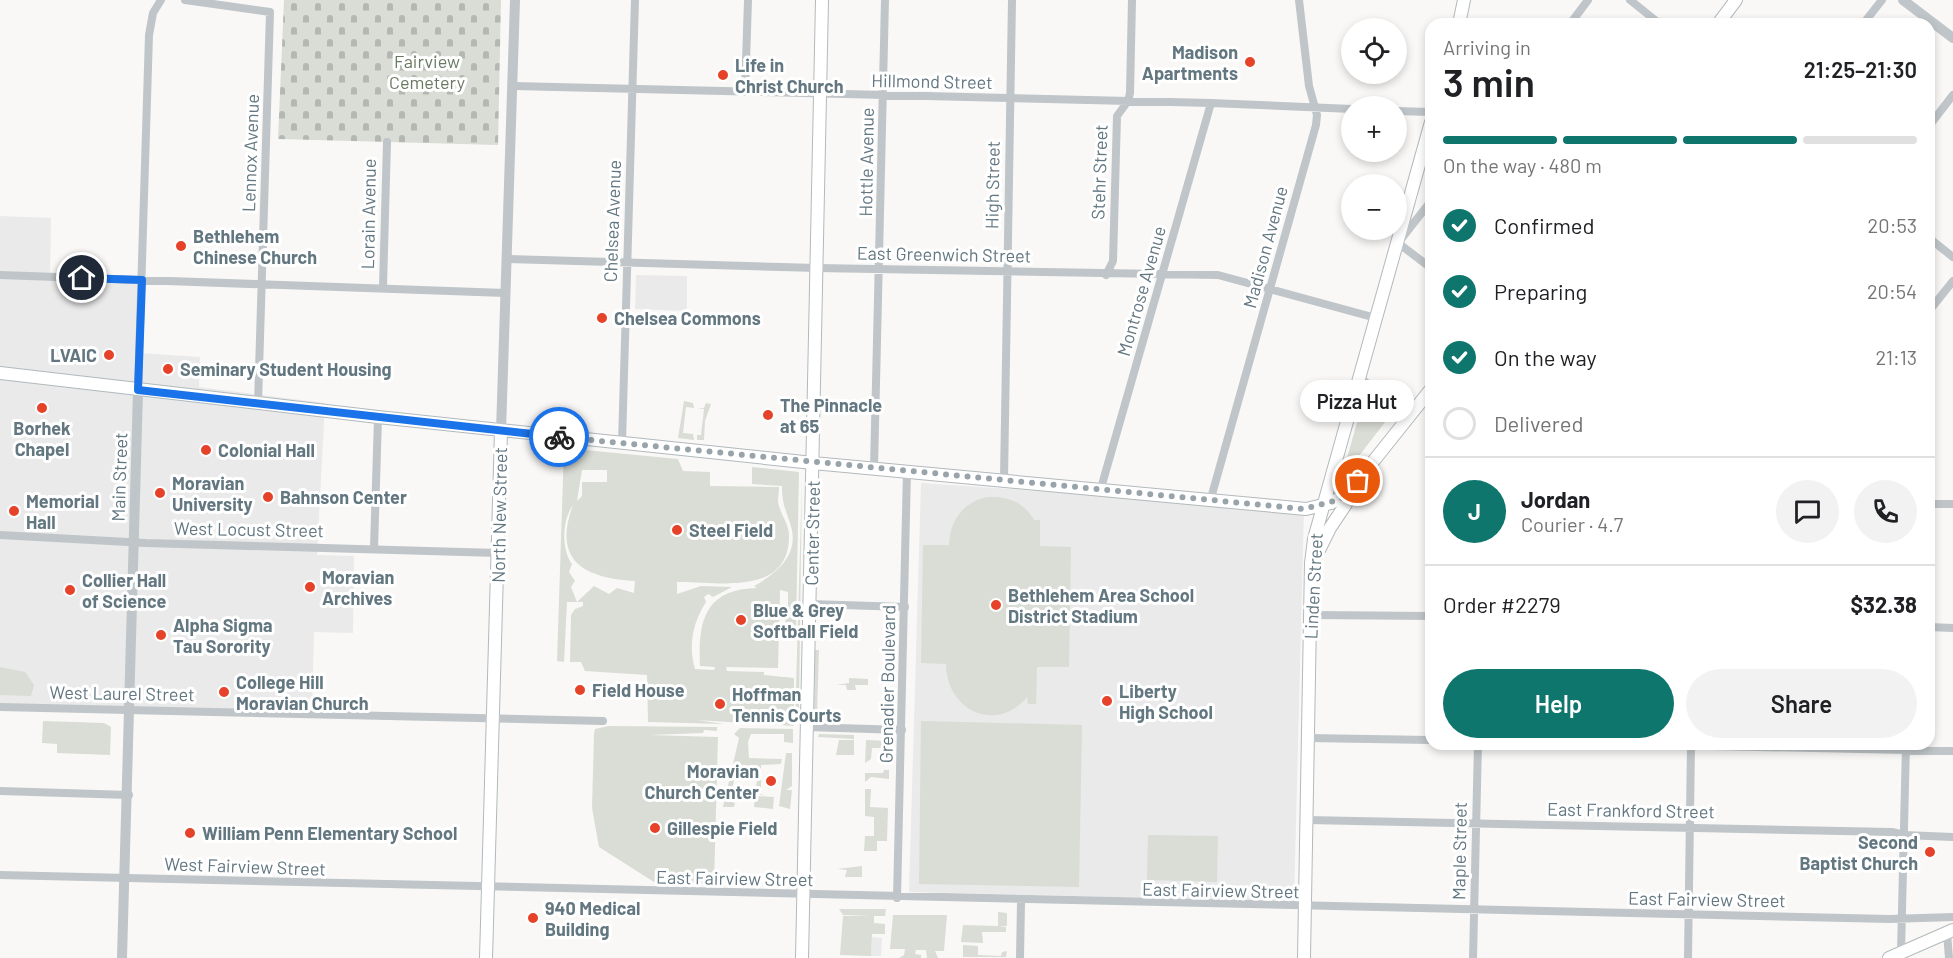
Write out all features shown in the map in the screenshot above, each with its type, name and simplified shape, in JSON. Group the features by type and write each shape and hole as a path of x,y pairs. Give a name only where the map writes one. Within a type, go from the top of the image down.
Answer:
{"main road":[{"name":"Center Street","path":"802,958 822,0"},
{"path":"1460,18 1464,0"},
{"path":"1722,18 1736,0"},
{"name":"Linden Street","path":"1304,958 1311,562 1317,523 1324,506 1425,144"},
{"path":"0,374 501,431 813,463 1210,498 1304,509 1324,506 1348,494 1425,396"},
{"name":"North New Street","path":"486,958 495,720 501,431"},
{"path":"1311,562 1319,554 1330,528 1346,504 1348,494"},
{"path":"1889,958 1950,931"}],"street":[{"name":"Main Street","path":"122,958 129,795 149,35 153,13 161,0"},
{"name":"Lennox Avenue","path":"185,0 270,12 258,403"},
{"name":"North New Street","path":"501,431 515,0"},
{"name":"Chelsea Avenue","path":"622,443 635,0"},
{"path":"745,92 748,0"},
{"name":"Hottle Avenue","path":"874,468 885,0"},
{"name":"High Street","path":"1004,479 1012,0"},
{"name":"Stehr Street","path":"1106,274 1113,261 1117,116 1128,101 1132,0"},
{"name":"Madison Avenue","path":"1210,498 1272,288 1316,125 1299,0"},
{"path":"1574,18 1588,0"},
{"path":"1630,0 1652,18"},
{"path":"1868,18 1882,0"},
{"path":"1903,0 1927,18"},
{"path":"1935,24 1953,38"},
{"name":"Hillmond Street","path":"513,86 1211,103 1341,108"},
{"path":"1935,118 1953,95"},
{"name":"Montrose Avenue","path":"1101,488 1211,103"},
{"path":"1407,111 1425,112"},
{"name":"Lorain Avenue","path":"383,287 387,142"},
{"path":"1425,209 1398,243 1425,263"},
{"path":"1935,243 1953,257"},
{"name":"East Greenwich Street","path":"506,259 880,270 1218,274 1376,318"},
{"path":"0,275 505,293"},
{"path":"1935,304 1953,281"},
{"path":"1359,377 1409,416"},
{"path":"374,549 378,417"},
{"name":"Grenadier Boulevard","path":"897,898 907,471"},
{"path":"1935,504 1953,504"},
{"name":"West Locust Street","path":"0,536 498,553"},
{"path":"810,604 905,607"},
{"path":"1311,615 1425,616"},
{"path":"1935,627 1953,628"},
{"name":"West Laurel Street","path":"0,707 603,721"},
{"path":"807,728 902,730"},
{"path":"1308,738 1425,740"},
{"path":"1935,749 1953,751"},
{"name":"Maple Street","path":"1473,958 1478,750"},
{"path":"1688,958 1691,750"},
{"path":"1901,952 1906,750"},
{"path":"0,791 129,795"},
{"name":"East Frankford Street","path":"1307,820 1892,832 1904,835 1953,837"},
{"name":"West Fairview Street","path":"0,875 489,890"},
{"name":"East Fairview Street","path":"489,890 1304,909 1953,918"},
{"path":"1020,958 1021,902"},
{"path":"1949,958 1950,931"}],"shaded area":[{"name":"Moravian University","path":"0,216 51,218 50,276 142,280 138,353 200,357 199,387 325,403 317,555 354,556 353,633 314,632 312,714 0,706"},
{"path":"636,275 687,276 687,311 635,309"},
{"name":"Liberty High School","path":"921,483 1304,509 1294,901 909,892"},
{"path":"872,937 882,938 881,956 871,956"}],"green space":[{"name":"Fairview Cemetery","path":"284,0 501,0 498,145 278,139"},
{"path":"1366,391 1393,412 1341,479"},
{"path":"684,401 693,403 694,408 686,407 683,433 693,434 694,440 678,438"},
{"path":"706,403 711,404 705,421 704,440 697,440 697,435 701,435 704,409 697,408 704,408"},
{"path":"564,448 678,459 683,471 710,472 710,486 779,487 778,504 789,536 786,556 777,569 764,578 747,582 677,582 677,594 701,586 732,587 713,597 708,594 704,597 706,602 693,634 692,651 695,669 714,670 715,667 700,666 700,650 703,622 715,602 725,594 757,588 754,586 778,569 790,553 793,534 783,501 782,486 752,484 752,467 799,472 796,630 789,631 784,617 788,611 788,592 780,590 778,668 726,667 727,671 764,672 764,675 794,678 794,726 697,720 724,724 648,722 647,675 585,671 581,662 570,662 571,615 575,609 583,606 583,602 577,602 567,602 564,662 557,661","holes":["582,470 607,470 607,482 582,482 582,496 577,501","573,505 567,540 570,553 577,563 601,576 635,581 634,593 617,588 609,594 594,586 577,602 571,587 575,581 569,572 572,564 566,551 564,534 569,511"]},
{"path":"802,477 799,709 798,723 795,724"},
{"name":"Bethlehem Area School District Stadium","path":"987,497 1014,501 1034,520 1040,520 1040,546 1071,547 1069,667 1037,667 1036,704 1028,704 1027,697 1014,708 1001,714 987,715 974,712 954,693 948,680 946,664 921,663 923,545 949,545 952,528 959,514 964,508"},
{"path":"815,650 819,650 817,716 814,716"},
{"path":"0,667 25,672 34,685 31,696 0,695"},
{"path":"849,678 868,679 868,685 855,685 856,690 847,690 846,685 836,685 849,683"},
{"path":"43,721 104,723 111,727 110,755 57,753 57,744 42,743"},
{"path":"921,721 1082,725 1079,887 919,884"},
{"name":"Gillespie Field","path":"609,726 717,727 717,731 704,730 703,733 649,735 718,737 714,883 654,882 599,847 592,808 594,734 595,729"},
{"path":"740,728 793,729 793,743 784,742 784,734 751,734 748,742 749,758 782,759 781,764 761,765 761,794 766,796 755,793 757,781 735,777 729,801 735,803 734,807 723,807 739,738 734,734"},
{"path":"819,734 854,735 854,739 818,737"},
{"path":"839,740 854,740 854,755 836,755"},
{"path":"866,740 890,741 889,756 882,756 883,748 872,748 871,759 865,763"},
{"path":"786,753 792,753 792,786 786,790 792,790 790,809 779,806"},
{"path":"884,770 889,770 889,779 871,777 865,782 865,773 883,773"},
{"path":"865,789 871,789 870,807 888,808 887,841 877,841 877,851 864,851 865,836 874,836 874,817 865,816"},
{"path":"755,796 774,797 773,809 754,807"},
{"path":"1148,835 1218,836 1217,882 1147,880"},
{"path":"862,866 862,877 845,877 847,870 837,869"},
{"path":"839,909 886,909 885,916 874,916 874,923 885,924 885,934 872,934 871,956 840,955 843,916 870,916 843,915"},
{"path":"998,912 1007,913 1007,926 999,926 1006,927 1006,932 982,932 983,943 961,942 963,925 998,926"},
{"path":"893,915 947,915 944,951 935,951 938,958 927,958 926,950 916,950 915,954 921,955 921,958 899,958 904,955 905,949 890,949"},
{"path":"963,945 978,946 978,955 1001,956 1002,952 1007,951 1006,957 963,957"}],"way so far":[{"path":"559,437 1304,509 1332,504 1348,494 1358,481"}],"place":[{"name":"Madison Apartments","path":"1250,62"},
{"name":"Life in Christ Church","path":"723,75"},
{"name":"Bethlehem Chinese Church","path":"181,246"},
{"name":"Chelsea Commons","path":"602,318"},
{"name":"LVAIC","path":"109,355"},
{"name":"Seminary Student Housing","path":"168,369"},
{"name":"Borhek Chapel","path":"42,408"},
{"name":"The Pinnacle at 65","path":"768,415"},
{"name":"Colonial Hall","path":"206,450"},
{"name":"Pizza Hut","path":"1358,481"},
{"name":"Moravian University","path":"160,493"},
{"name":"Bahnson Center","path":"268,497"},
{"name":"Memorial Hall","path":"14,511"},
{"name":"Steel Field","path":"677,530"},
{"name":"Moravian Archives","path":"310,587"},
{"name":"Collier Hall of Science","path":"70,590"},
{"name":"Bethlehem Area School District Stadium","path":"996,605"},
{"name":"Blue & Grey Softball Field","path":"741,620"},
{"name":"Alpha Sigma Tau Sorority","path":"161,635"},
{"name":"Field House","path":"580,690"},
{"name":"College Hill Moravian Church","path":"224,692"},
{"name":"Liberty High School","path":"1107,701"},
{"name":"Hoffman Tennis Courts","path":"720,704"},
{"name":"Moravian Church Center","path":"771,781"},
{"name":"Gillespie Field","path":"655,828"},
{"name":"William Penn Elementary School","path":"190,833"},
{"name":"Second Baptist Church","path":"1930,852"},
{"name":"940 Medical Building","path":"533,918"}],"route":[{"path":"82,278 142,280 138,390 559,437"}]}
